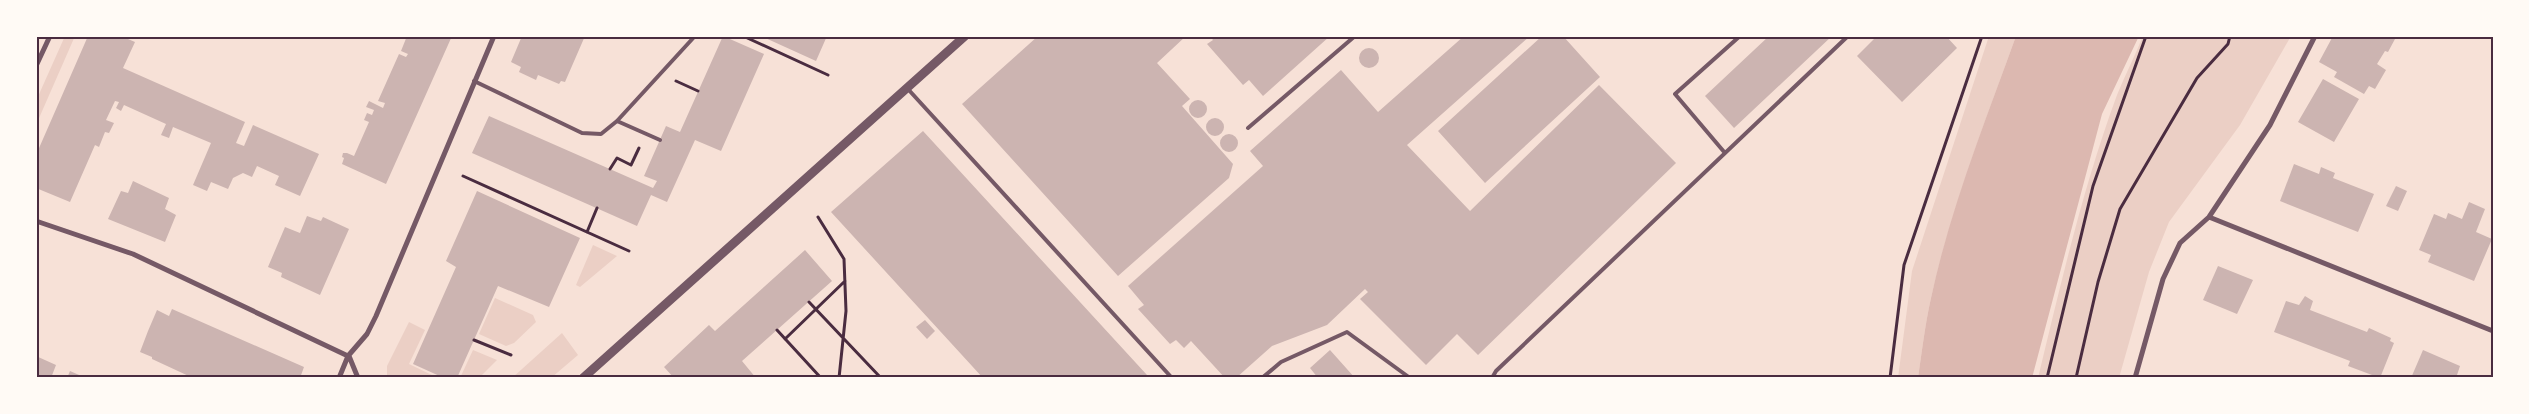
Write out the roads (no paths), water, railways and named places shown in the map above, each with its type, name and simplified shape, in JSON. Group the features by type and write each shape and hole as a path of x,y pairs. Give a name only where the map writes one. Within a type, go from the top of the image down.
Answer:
{"street":[{"path":"36,66 50,36"},
{"path":"339,378 348,356 367,334 376,316 494,36"},
{"path":"583,378 966,36"},
{"path":"2135,378 2163,279 2180,243 2209,218 2270,125 2315,36"},
{"path":"2209,218 2493,331"},
{"path":"36,220 133,254 348,356 358,378"}],"lane":[{"path":"474,82 582,133 601,134 617,121 695,36"},
{"path":"1248,128 1355,36"},
{"path":"1725,153 1675,94 1740,36"},
{"path":"1492,378 1496,371 1848,36"},
{"path":"907,88 1172,378"},
{"path":"617,121 660,140"},
{"path":"1262,378 1281,362 1347,332 1410,378"}]}
